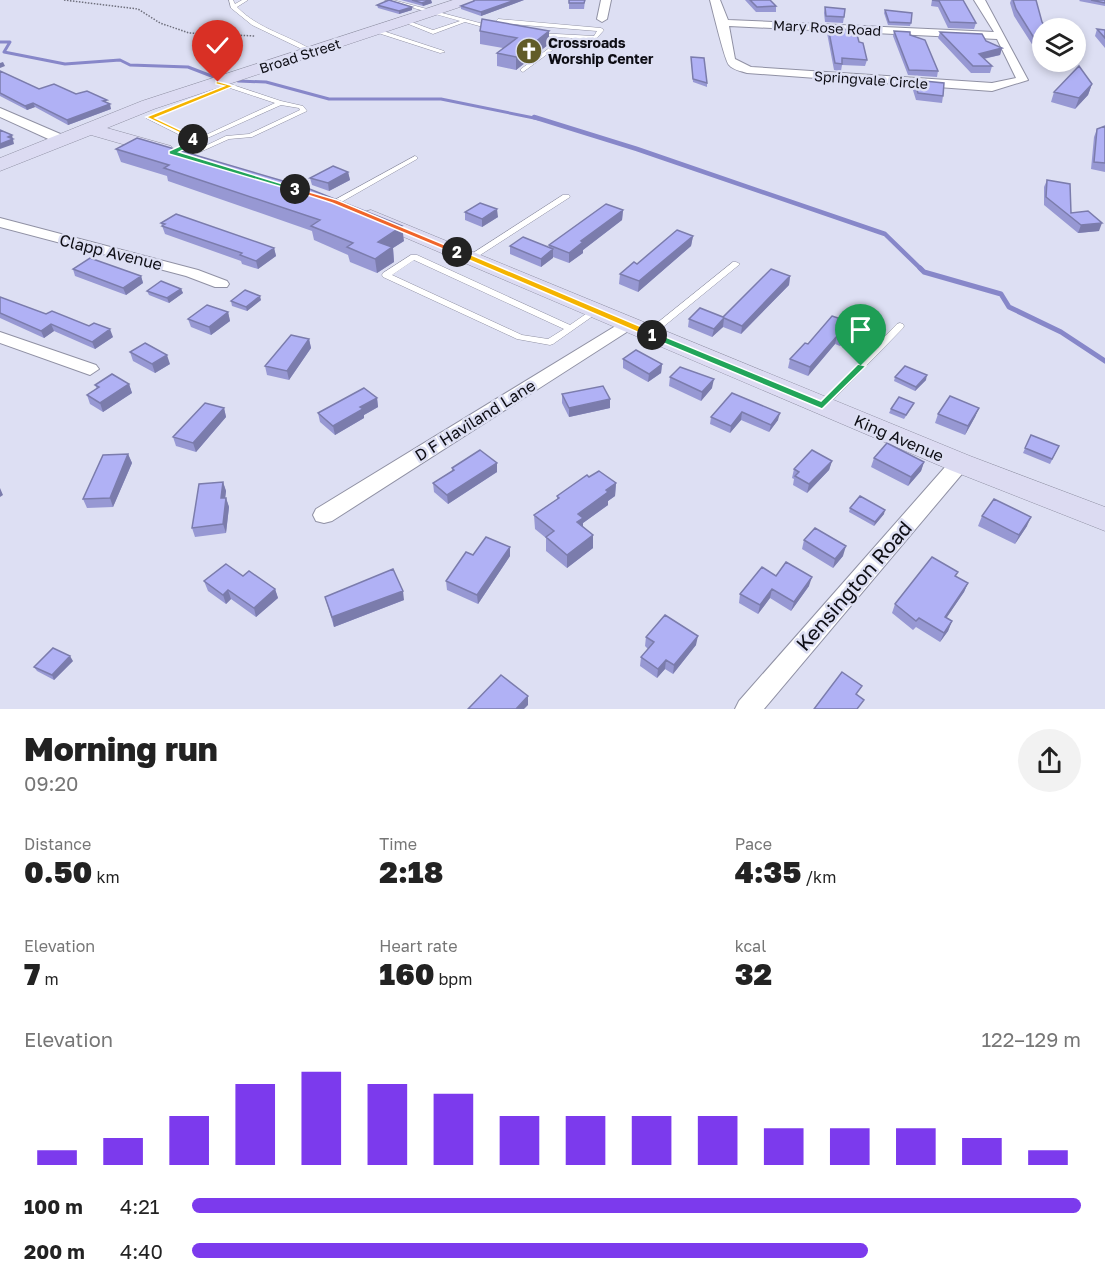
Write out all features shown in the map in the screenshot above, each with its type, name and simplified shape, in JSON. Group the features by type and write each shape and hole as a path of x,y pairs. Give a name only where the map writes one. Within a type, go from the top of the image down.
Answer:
{"street":[{"name":"Broad Street","path":"0,165 148,105 224,84 467,0"},
{"path":"602,24 606,0"},
{"name":"Springvale Circle","path":"715,0 724,23 727,58 738,66 755,72 992,87 1022,80 984,4 979,0"},
{"name":"Mary Rose Road","path":"724,23 1001,36"},
{"path":"0,112 60,139"},
{"path":"88,128 185,150 219,165"},
{"name":"King Avenue","path":"324,198 471,257 960,464 1105,519"},
{"name":"Clapp Avenue","path":"0,222 192,273 221,284"},
{"name":"D F Haviland Lane","path":"324,515 627,324"},
{"path":"0,337 90,369"},
{"name":"Kensington Road","path":"748,709 960,464"}],"lane":[{"path":"231,0 233,8 274,33 312,52"},
{"path":"233,8 246,0"},
{"path":"387,0 462,22 513,30"},
{"path":"404,21 433,32 462,22"},
{"path":"492,27 498,21 602,24 595,38 534,33"},
{"path":"376,31 442,52"},
{"path":"523,70 559,43 555,36"},
{"path":"224,84 280,103 300,107 304,111 250,136 228,137 185,150 150,117 224,84"},
{"path":"185,150 280,103"},
{"path":"324,198 415,158"},
{"path":"471,257 566,197"},
{"path":"570,328 414,257 386,275 520,337 550,342 596,311"},
{"path":"649,334 736,264"},
{"path":"822,406 900,326"}],"path":[{"path":"63,0 138,9 160,23 189,33 226,33 250,36 274,33"}],"building":[{"path":"389,0 412,7 399,11 377,5"},
{"path":"412,0 430,0 422,3"},
{"path":"474,0 515,0 481,12 461,6"},
{"path":"569,0 585,0 584,3 569,3"},
{"path":"750,0 770,0 776,6 757,7"},
{"path":"932,0 963,0 976,23 950,22 939,1"},
{"path":"1013,0 1036,0 1041,18 1032,18 1032,35"},
{"path":"825,7 845,9 844,17 826,16"},
{"path":"885,10 912,13 911,23 889,22"},
{"path":"482,19 549,31 516,57 497,53 517,38 480,31"},
{"path":"828,27 856,31 859,42 863,43 867,60 842,58 842,64 835,63"},
{"path":"1097,29 1105,30 1105,38"},
{"path":"894,31 910,32 910,35 925,40 938,71 909,70"},
{"path":"940,32 982,34 986,41 1002,48 979,54 992,66 973,66"},
{"path":"691,57 704,58 707,83 693,79"},
{"path":"0,71 39,89 54,84 76,94 87,91 107,100 103,101 110,104 67,120 33,103 25,106 0,93"},
{"path":"1073,72 1083,72 1092,84 1079,98 1054,92"},
{"path":"914,80 944,83 943,96 918,93"},
{"path":"1105,126 1105,163 1094,162 1097,129"},
{"path":"0,130 12,135 8,137 13,139 0,144"},
{"path":"137,138 307,188 402,226 378,242 392,247 375,259 347,247 353,243 311,226 320,220 164,168 169,165 116,149"},
{"path":"333,166 348,172 328,183 310,178"},
{"path":"1047,180 1070,184 1071,213 1088,211 1102,223 1081,225 1046,197"},
{"path":"480,203 497,209 482,219 465,212"},
{"path":"606,204 623,210 581,241 583,242 569,253 549,245"},
{"path":"176,214 274,248 256,261 240,255 242,253 162,226 165,224 161,223"},
{"path":"677,230 693,236 639,281 620,274 634,262 637,264"},
{"path":"523,237 553,249 541,259 510,246"},
{"path":"90,258 141,276 123,288 73,269"},
{"path":"771,269 790,276 742,326 724,318 714,329 689,319 700,308 723,317"},
{"path":"161,281 181,289 167,298 147,291"},
{"path":"245,290 260,296 246,307 231,301"},
{"path":"0,297 46,314 52,311 89,326 94,323 110,329 92,342 51,324 41,331 0,313"},
{"path":"207,305 228,312 209,327 188,319"},
{"path":"832,316 853,323 842,337 837,336 810,367 790,359 805,343 808,344"},
{"path":"291,335 309,339 287,371 265,366"},
{"path":"145,343 167,355 152,364 130,352"},
{"path":"636,350 662,364 649,374 623,359"},
{"path":"905,366 927,375 916,387 895,377"},
{"path":"680,367 714,379 702,392 670,377"},
{"path":"112,374 129,384 100,403 87,395 99,387 95,385"},
{"path":"603,386 610,399 569,408 562,394"},
{"path":"364,388 377,398 333,426 318,413"},
{"path":"732,393 780,413 771,425 742,412 731,426 711,417"},
{"path":"950,396 979,408 968,426 938,414"},
{"path":"899,397 914,403 906,415 891,409"},
{"path":"205,403 224,408 193,443 173,437"},
{"path":"1031,435 1059,446 1052,459 1025,448"},
{"path":"887,443 924,462 911,477 874,458"},
{"path":"480,450 497,463 447,495 433,483 454,470 452,468"},
{"path":"812,450 832,461 809,484 795,476 799,472 794,469"},
{"path":"128,454 110,498 83,499 103,455"},
{"path":"599,471 616,483 606,490 608,492 578,514 583,518 577,522 593,535 567,555 546,537 554,531 534,515 587,475 589,477"},
{"path":"223,482 221,498 226,498 223,524 192,528 199,484"},
{"path":"860,496 885,510 875,522 850,508"},
{"path":"994,499 1031,517 1019,535 982,516"},
{"path":"815,528 846,546 835,559 804,540"},
{"path":"486,537 510,547 477,595 446,581 466,552 473,555"},
{"path":"932,557 958,572 955,576 968,583 945,617 952,621 944,633 919,618 916,621 895,604"},
{"path":"786,562 812,577 794,602 772,589 760,605 740,594 762,567 776,576"},
{"path":"226,564 243,576 249,571 275,589 254,608 228,590 223,595 204,581"},
{"path":"393,569 403,591 332,617 325,597"},
{"path":"665,615 698,636 674,665 666,660 658,669 641,657 654,642 646,637"},
{"path":"53,648 70,656 52,675 34,667"},
{"path":"842,672 862,686 856,694 864,700 857,709 814,709"},
{"path":"501,675 528,696 516,709 468,709"}],"waterway":[{"path":"0,42 10,42 4,52 65,64 120,60 130,65 188,67 214,77"},
{"path":"238,81 266,82 329,99 441,99 539,119"},
{"path":"534,117 637,149 885,234 922,270"},
{"path":"922,270 1001,294 1009,307 1061,332 1105,361"}],"place":[{"name":"Crossroads Worship Center","path":"529,51"}],"route":[{"path":"218,82 230,86 150,117 197,141 172,152 261,177 398,227 822,406 861,366"}]}
